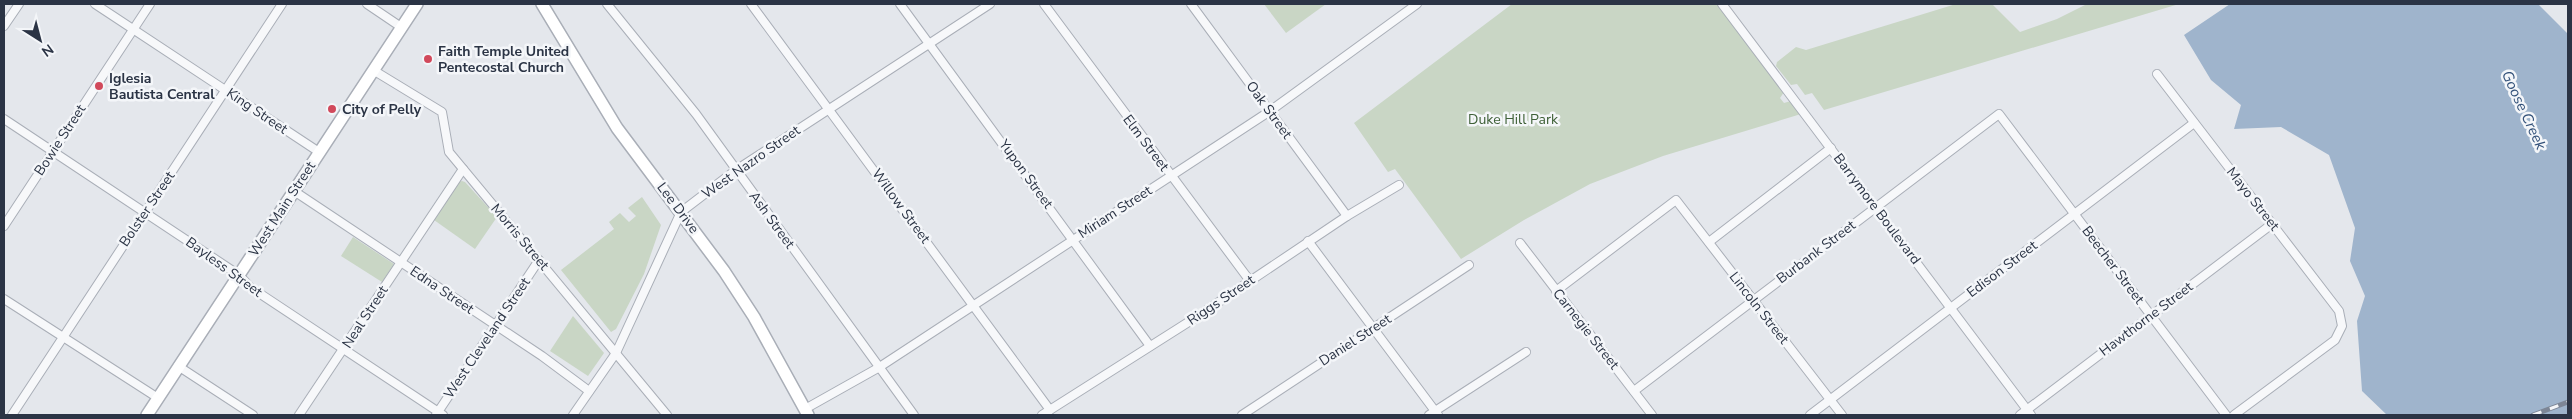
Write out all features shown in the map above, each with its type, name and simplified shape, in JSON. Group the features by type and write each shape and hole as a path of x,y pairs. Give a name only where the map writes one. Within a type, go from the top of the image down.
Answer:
{"main road":[{"name":"West Main Street","path":"147,415 417,4"},
{"name":"Lee Drive","path":"542,4 617,128 681,212 754,317 806,412"}],"street":[{"path":"4,26 18,4"},
{"name":"King Street","path":"95,4 319,152"},
{"name":"Bowie Street","path":"4,226 150,4"},
{"name":"Bolster Street","path":"12,415 282,4"},
{"path":"367,4 402,27"},
{"name":"Ash Street","path":"607,4 696,114 878,368 914,415"},
{"name":"Willow Street","path":"751,4 830,108 1050,410"},
{"name":"Yupon Street","path":"900,4 1073,238 1150,346"},
{"name":"West Nazro Street","path":"573,415 616,352 681,212 736,170 990,4"},
{"name":"Elm Street","path":"1044,4 1250,281"},
{"name":"Oak Street","path":"1191,4 1347,216"},
{"name":"Miriam Street","path":"806,412 878,368 1073,238 1270,111 1417,4"},
{"name":"Barrymore Boulevard","path":"1722,4 2029,412"},
{"name":"Morris Street","path":"373,70 442,112 449,152 667,415"},
{"name":"Mayo Street","path":"2157,74 2339,311 2342,326 2335,340 2234,415"},
{"name":"Burbank Street","path":"1634,391 1752,299 2000,114"},
{"name":"Beecher Street","path":"2000,114 2226,415"},
{"name":"Bayless Street","path":"4,119 239,275 250,287 439,414"},
{"name":"Edison Street","path":"1810,415 2194,123"},
{"path":"1708,242 1831,148"},
{"name":"Neal Street","path":"300,415 463,169"},
{"name":"Riggs Street","path":"1042,415 1250,281 1308,241 1399,185"},
{"name":"Edna Street","path":"294,191 495,325 589,391"},
{"name":"Lincoln Street","path":"1556,291 1676,200 1842,415"},
{"name":"Hawthorne Street","path":"2020,415 2029,412 2272,224"},
{"path":"1308,241 1434,414 1526,352"},
{"name":"Carnegie Street","path":"1520,243 1652,415"},
{"name":"West Cleveland Street","path":"439,414 495,325 539,260"},
{"name":"Daniel Street","path":"1242,415 1469,266"},
{"path":"4,299 158,398"},
{"path":"178,366 253,415"}],"green space":[{"path":"1264,4 1326,4 1286,33"},
{"name":"Duke Hill Park","path":"1512,4 1717,4 1784,92 1780,98 1784,103 1791,101 1801,114 1663,156 1590,184 1524,220 1461,259 1395,169 1388,172 1354,123"},
{"path":"1956,4 1992,4 2020,32 2057,19 2087,4 2179,4 1824,110 1812,93 1805,95 1797,84 1791,85 1776,66 1777,62 1796,47 1806,50"},
{"path":"462,181 497,217 475,249 434,220 459,182"},
{"path":"642,197 661,225 644,274 616,329 611,332 561,270 614,229 609,222 620,213 629,222 636,216 628,208"},
{"path":"353,237 394,264 382,282 341,256"},
{"path":"573,316 604,353 588,376 550,351"}],"water":[{"name":"Goose Creek","path":"2230,4 2538,4 2568,34 2568,415 2387,415 2362,391 2357,321 2365,296 2350,261 2355,228 2329,155 2281,127 2234,129 2241,105 2211,80 2184,35"}],"railway":[{"path":"2533,415 2568,402"}],"place":[{"name":"Faith Temple United Pentecostal Church","path":"428,59"},
{"name":"Iglesia Bautista Central","path":"99,86"},
{"name":"City of Pelly","path":"332,109"}]}
